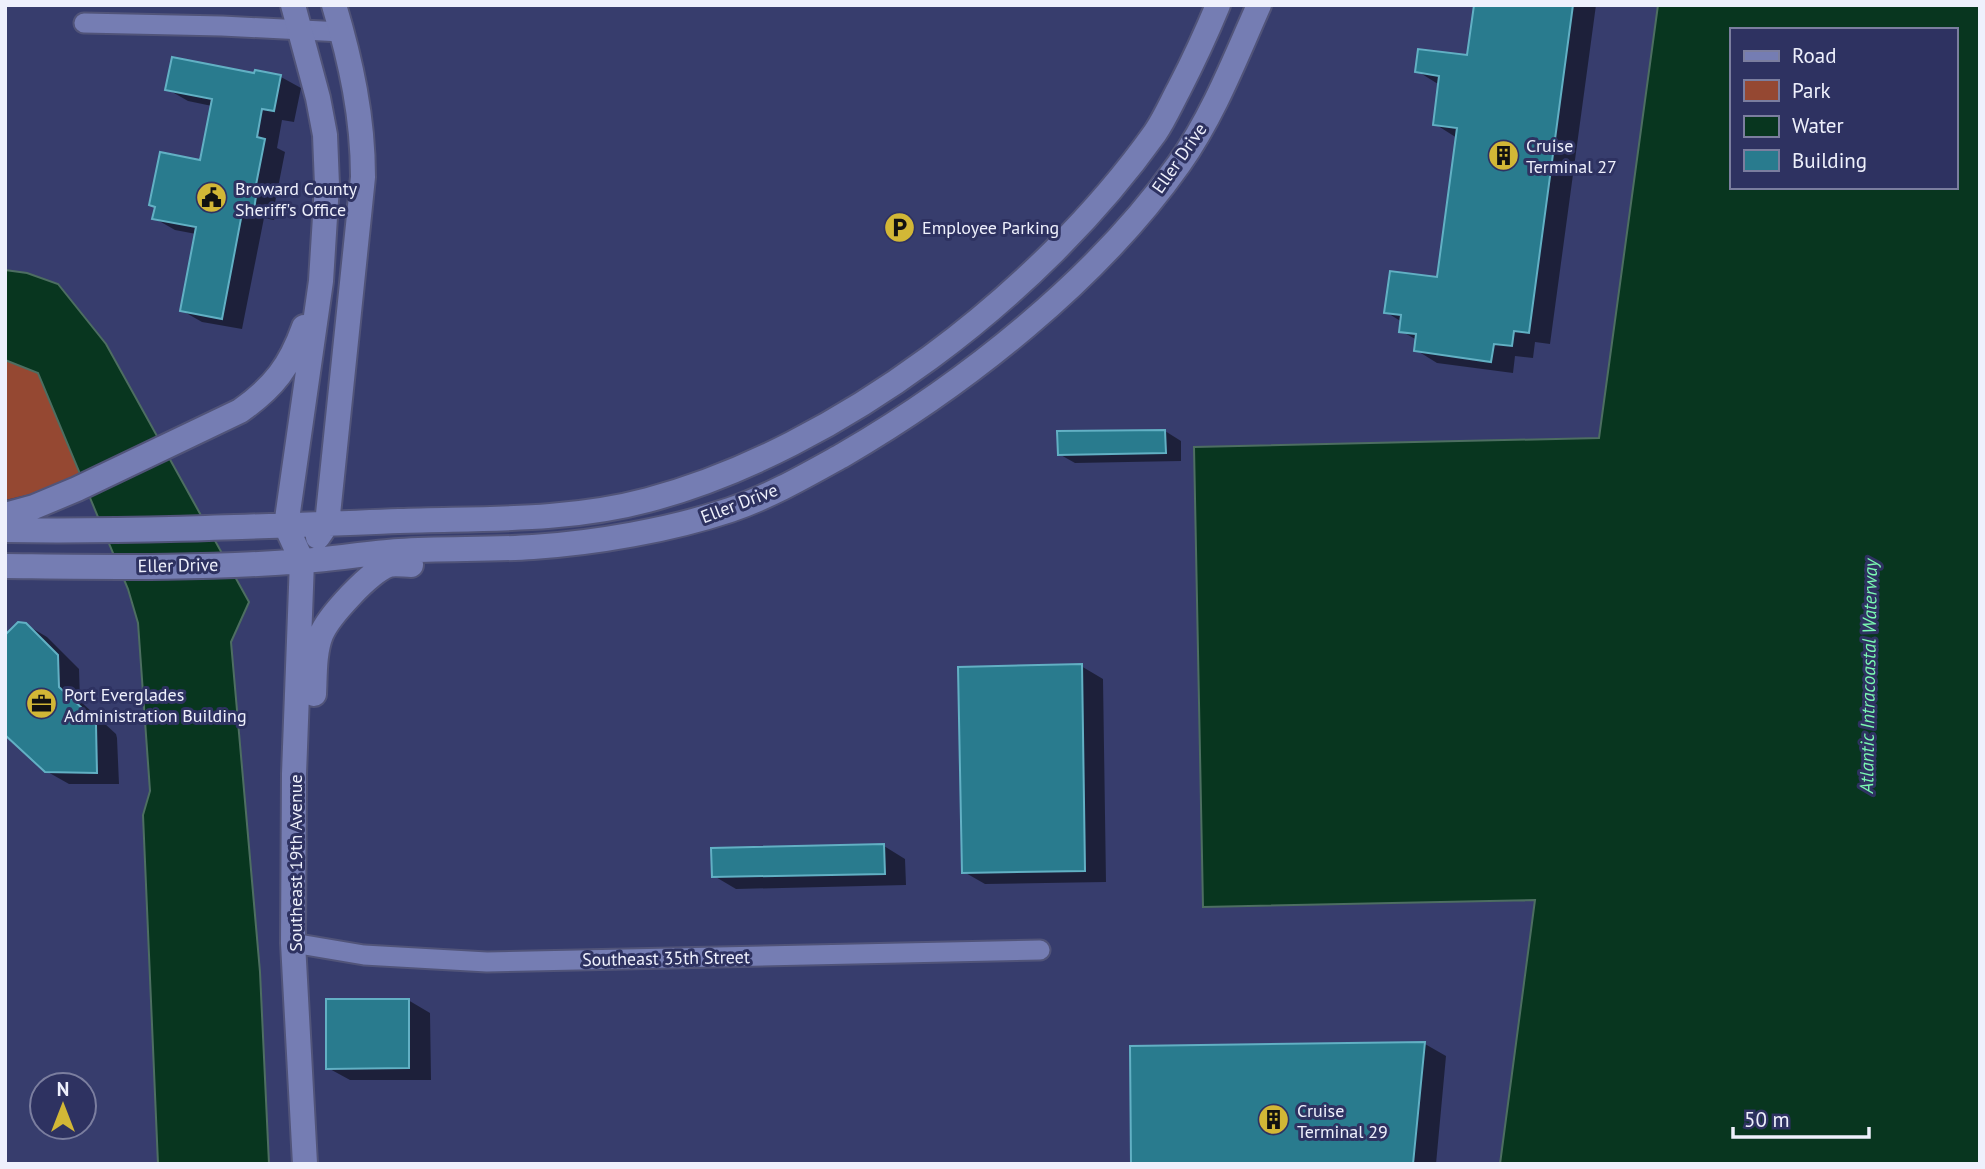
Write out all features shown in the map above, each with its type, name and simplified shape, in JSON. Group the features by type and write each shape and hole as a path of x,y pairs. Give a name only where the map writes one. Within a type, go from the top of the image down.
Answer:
{"street":[{"path":"286,526 321,281 327,159 318,98 293,5"},
{"path":"302,561 327,524 363,177 360,111 334,5"},
{"name":"Eller Drive","path":"5,530 286,526 583,513 648,500 735,471 793,443 905,375 1008,294 1068,237 1156,132 1208,32 1218,5"},
{"name":"Eller Drive","path":"5,566 235,564 302,561 398,551 508,548 602,540 696,520 760,498 819,469 877,435 931,398 1034,318 1094,263 1179,164 1214,106 1259,5"},
{"path":"84,23 342,32"},
{"path":"5,515 34,507 77,489 240,411 260,397 293,356 321,281"},
{"name":"Southeast 19th Avenue","path":"286,526 302,561 294,774 293,943 305,1164"},
{"path":"294,903 310,878 315,671 320,637 327,623 373,575 389,565 453,565 508,548"},
{"name":"Southeast 35th Street","path":"293,943 364,955 487,962 1040,950"}],"green space":[{"path":"5,360 38,373 81,474 39,492 5,500"}],"water":[{"name":"Atlantic Intracoastal Waterway","path":"1658,5 1980,5 1980,1164 1500,1164 1535,900 1203,907 1194,447 1599,438"},
{"path":"5,270 27,273 58,284 106,344 249,602 231,642 260,972 269,1164 158,1164 143,815 150,791 138,623 128,589 38,373 5,360"}],"building":[{"name":"Cruise Terminal 27","path":"1474,5 1573,5 1529,333 1514,331 1512,346 1494,344 1491,362 1414,351 1416,334 1399,332 1401,315 1384,313 1390,271 1437,277 1457,128 1433,125 1439,76 1415,72 1418,49 1467,55"},
{"path":"172,57 254,73 255,70 281,75 274,111 262,109 257,137 265,139 254,195 254,210 243,208 222,319 180,311 196,227 152,219 155,207 149,205 160,152 200,160 212,99 165,90"},
{"path":"1165,430 1166,453 1058,455 1057,431"},
{"name":"Port Everglades Administration Building","path":"18,622 26,623 58,655 59,687 94,719 97,773 45,772 5,735 5,635"},
{"path":"1082,664 1085,871 962,873 958,667"},
{"path":"884,844 885,874 712,877 711,848"},
{"path":"326,999 409,999 409,1068 326,1069"},
{"name":"Cruise Terminal 29","path":"1425,1042 1413,1164 1131,1164 1130,1046"}],"place":[{"name":"Cruise Terminal 27","path":"1503,155"},
{"name":"Broward County Sheriff's Office","path":"212,198"},
{"name":"Employee Parking","path":"899,227"},
{"name":"Port Everglades Administration Building","path":"41,704"},
{"name":"Cruise Terminal 29","path":"1274,1120"}]}
